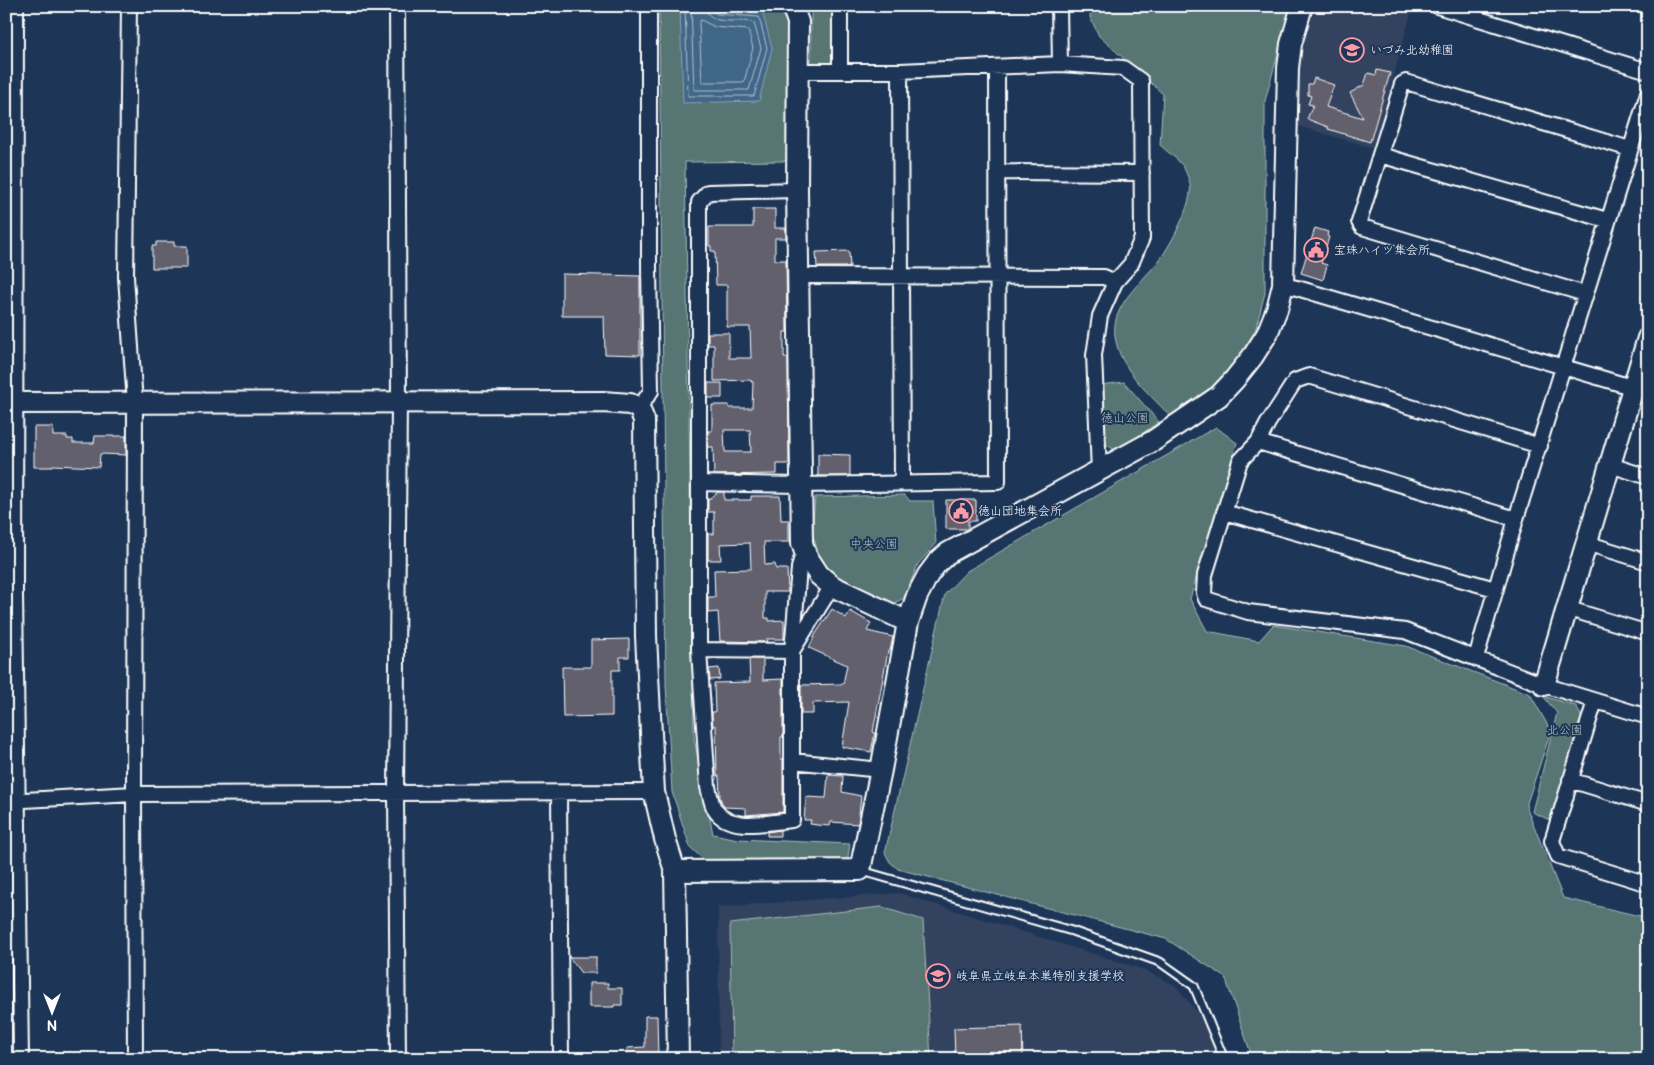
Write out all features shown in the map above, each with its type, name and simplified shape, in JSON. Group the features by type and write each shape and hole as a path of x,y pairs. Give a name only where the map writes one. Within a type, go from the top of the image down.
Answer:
{"street":[{"path":"16,6 11,403 15,594 11,801 21,1059"},
{"path":"129,6 126,276 135,403 135,1059"},
{"path":"397,6 399,402 396,794 398,1059"},
{"path":"639,408 651,391 649,6"},
{"path":"792,6 798,22 797,190 802,543 806,555 819,575 832,586 908,622"},
{"path":"840,6 840,71"},
{"path":"1059,6 1060,64"},
{"path":"675,871 860,870 881,770 908,622 917,596 937,563 948,552 1154,440 1219,396 1253,356 1267,334 1277,309 1282,285 1288,68 1291,44 1302,6"},
{"path":"1437,6 1648,71"},
{"path":"797,71 900,71 1060,64 1123,68 1141,81 1142,238 1130,264 1115,282 1100,316 1094,356 1099,471"},
{"path":"699,483 800,485 998,482 997,67"},
{"path":"900,71 902,483"},
{"path":"1585,294 1362,227 1359,222 1402,84 1406,82 1630,149"},
{"path":"1476,658 1516,519 1648,93"},
{"path":"1380,155 1608,220"},
{"path":"998,172 1142,172"},
{"path":"797,190 708,192 699,202 699,650 708,787 714,809 723,819 738,824 792,820 792,651 799,568 801,560 806,555"},
{"path":"799,276 1104,278 1115,282"},
{"path":"1282,285 1298,288 1640,390"},
{"path":"1544,684 1610,465 1640,390 1648,338"},
{"path":"1540,446 1309,376 1295,382 1258,442 1240,461 1205,575 1204,593 1206,599 1248,612 1404,631 1544,684 1648,717"},
{"path":"11,403 602,402 630,404 639,408 644,420 646,636 654,792 675,871 678,1059"},
{"path":"1258,442 1516,519"},
{"path":"1610,465 1648,477"},
{"path":"1224,512 1495,589"},
{"path":"1586,543 1648,562"},
{"path":"792,651 832,586"},
{"path":"1566,608 1648,633"},
{"path":"699,650 792,651"},
{"path":"1595,701 1552,841 1558,856 1648,884"},
{"path":"792,761 881,770"},
{"path":"1570,780 1648,804"},
{"path":"11,801 134,794 654,792"},
{"path":"558,793 561,1059"}],"lane":[{"path":"860,870 1072,931 1160,962 1194,986 1224,1059"}],"shaded area":[{"name":"いづみ北幼稚園","path":"1319,6 1386,6 1411,14 1373,148 1298,126 1298,79 1308,22"},
{"name":"岐阜県立岐阜本巣特別支援学校","path":"899,893 1139,968 1175,985 1199,1014 1216,1051 1216,1059 719,1059 718,907"}],"green space":[{"path":"659,6 781,6 792,32 787,161 685,162 694,738 713,834 738,839 850,844 847,865 709,865 690,847 672,792 666,685"},
{"path":"811,6 832,6 832,68 811,68"},
{"path":"1091,6 1294,6 1286,24 1265,101 1265,293 1251,347 1204,402 1173,419 1146,392 1123,360 1115,336 1115,325 1117,315 1128,296 1157,263 1174,237 1188,202 1190,184 1183,166 1160,145 1163,94 1099,36 1090,17"},
{"name":"徳山公園","path":"1124,382 1159,422 1117,451 1101,442 1101,385"},
{"path":"1216,427 1237,443 1190,599 1207,631 1259,641 1273,625 1406,646 1530,694 1551,731 1526,806 1563,898 1648,918 1648,1059 1251,1059 1225,977 1166,939 898,869 890,862 885,853 945,594 967,571"},
{"name":"中央公園","path":"905,495 910,501 933,501 936,544 918,564 904,598 889,606 839,581 820,559 812,532 815,497"},
{"name":"北公園","path":"1543,696 1576,706 1582,718 1554,822 1532,812 1557,713"},
{"path":"881,907 923,920 931,1059 732,1059 730,924"}],"water":[{"path":"680,7 762,11 772,48 759,101 683,103"}],"building":[{"path":"1377,70 1390,73 1370,142 1328,129 1328,127 1307,119 1313,105 1308,104 1311,96 1308,95 1308,84 1312,84 1314,78 1334,85 1326,107 1363,118 1350,93 1364,85 1368,73 1376,75"},
{"path":"753,209 775,209 775,228 786,228 786,238 775,238 775,260 786,260 787,332 784,332 784,358 788,358 789,464 777,464 777,474 714,475 713,447 708,447 708,431 712,431 712,405 729,405 729,408 752,408 753,382 751,380 714,381 714,345 708,345 708,333 729,333 729,358 751,358 750,327 727,327 727,285 716,285 715,251 711,251 711,246 709,246 709,227 753,227","holes":["724,430 750,430 751,452 725,452"]},
{"name":"宝珠ハイツ集会所","path":"1315,228 1328,232 1327,236 1329,237 1321,263 1327,265 1323,280 1301,273"},
{"path":"156,242 174,242 174,246 187,246 187,268 152,268 152,246 156,246"},
{"path":"849,251 850,267 817,267 816,252"},
{"path":"562,274 640,276 640,355 605,354 604,316 562,316"},
{"path":"708,383 722,383 722,398 708,398"},
{"path":"34,427 53,427 53,436 67,436 67,439 73,439 73,443 94,443 95,436 126,436 126,455 100,454 99,467 52,465 52,467 34,467"},
{"path":"818,454 850,455 850,476 818,476"},
{"path":"718,492 724,492 724,500 751,500 751,496 780,496 781,520 789,520 789,542 764,542 765,565 775,564 776,569 787,569 788,592 765,592 765,618 769,618 769,621 784,620 784,639 766,639 767,642 720,641 718,612 708,613 708,597 715,597 714,570 751,569 750,543 720,544 721,560 708,560 708,534 714,534 714,512 708,512 708,500"},
{"name":"徳山団地集会所","path":"946,500 976,500 976,521 968,521 968,529 946,529"},
{"path":"832,609 846,618 850,611 871,623 867,631 893,637 890,651 888,651 871,752 842,747 849,702 813,703 813,714 801,714 801,685 843,684 847,665 809,648"},
{"path":"629,639 629,657 620,657 620,670 612,670 612,716 563,717 562,667 591,667 591,640"},
{"path":"749,659 763,659 763,680 783,679 781,759 783,759 783,812 746,815 746,808 724,807 720,798 719,776 717,776 716,726 713,726 712,716 712,712 715,712 714,683 750,682"},
{"path":"719,668 720,679 710,680 709,669"},
{"path":"828,775 843,776 842,792 861,796 858,824 831,822 830,826 810,824 811,820 804,820 806,797 826,798"},
{"path":"780,830 780,836 767,836 767,832"},
{"path":"569,957 596,957 596,973 581,973"},
{"path":"589,983 608,983 608,988 622,988 622,1005 614,1005 614,1007 589,1007"},
{"path":"645,1016 657,1016 658,1059 627,1059 627,1048 645,1047"},
{"path":"1022,1026 1023,1059 955,1059 954,1028"}],"place":[{"name":"いづみ北幼稚園","path":"1352,50"},
{"name":"宝珠ハイツ集会所","path":"1316,250"},
{"name":"徳山団地集会所","path":"961,511"},
{"name":"岐阜県立岐阜本巣特別支援学校","path":"938,976"}]}
